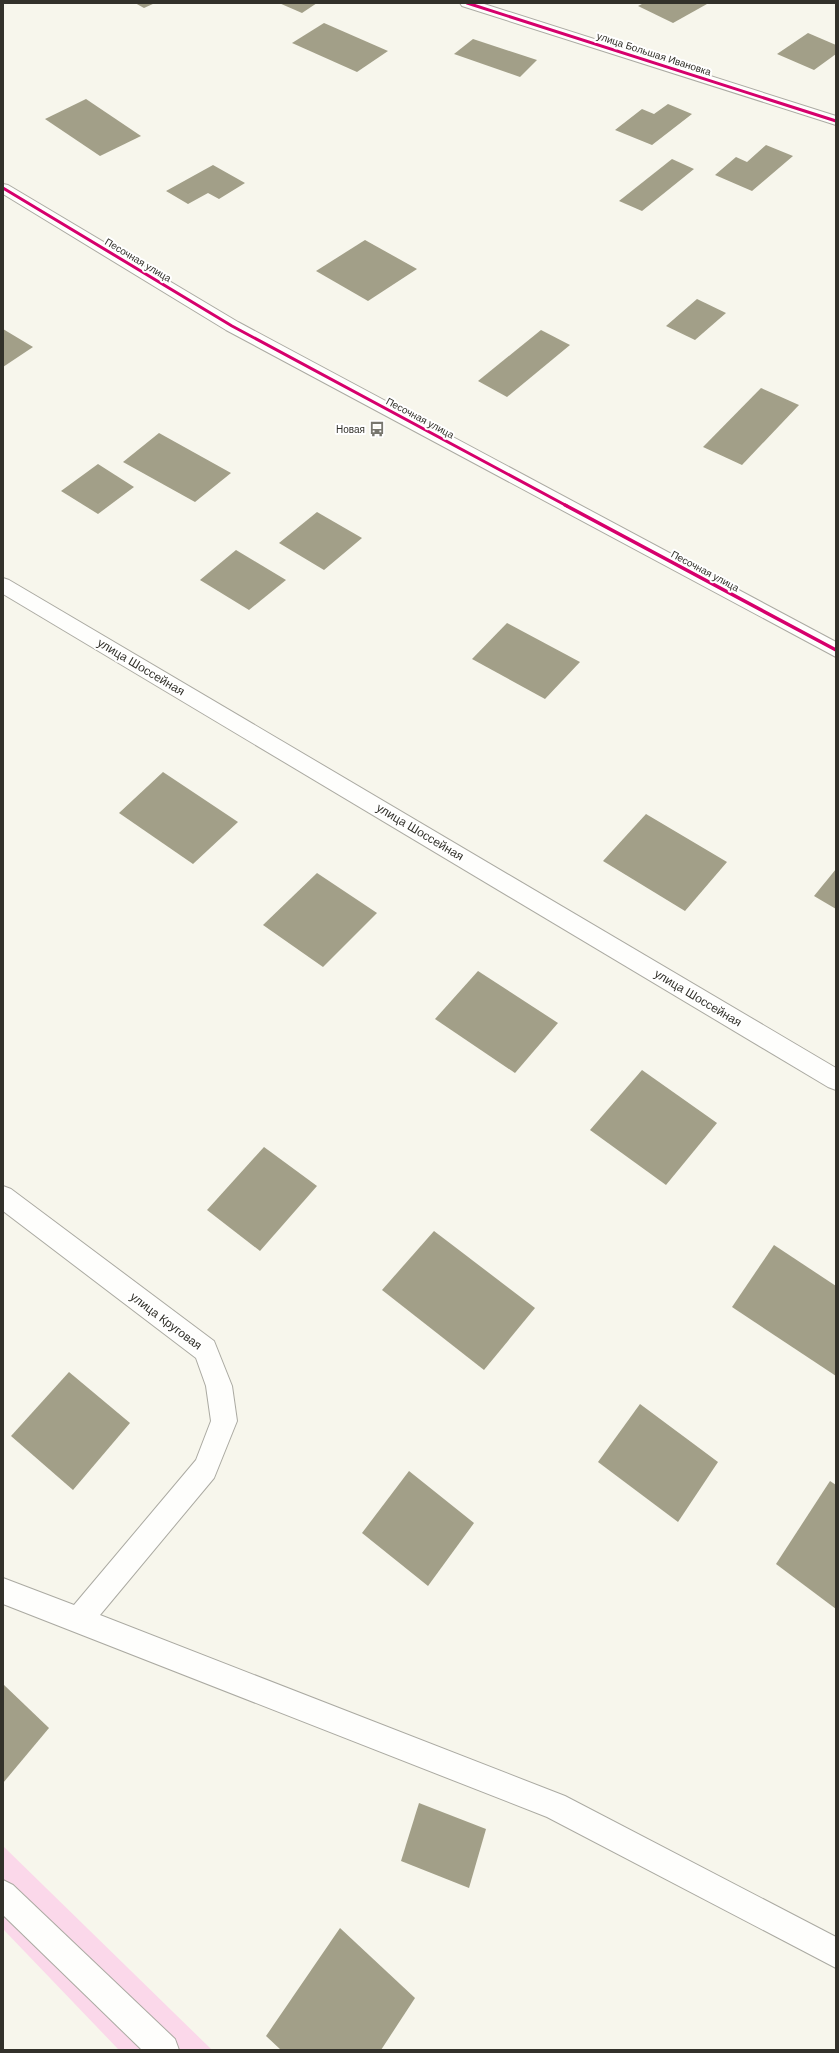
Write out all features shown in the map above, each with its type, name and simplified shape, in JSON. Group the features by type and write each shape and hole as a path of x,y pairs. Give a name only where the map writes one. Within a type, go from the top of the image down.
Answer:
{"street":[{"name":"улица Большая Ивановка","path":"467,3 836,121"},
{"name":"Песочная улица","path":"3,188 232,326 836,650"},
{"name":"улица Шоссейная","path":"3,585 836,1080"},
{"name":"улица Круговая","path":"3,1197 205,1350 219,1386 224,1421 204,1469 78,1621"},
{"path":"3,1591 555,1806 836,1954"},
{"path":"3,1895 164,2050"}],"shaded area":[{"path":"3,1846 212,2050 119,2050 3,1929"}],"building":[{"path":"135,3 155,3 144,8"},
{"path":"279,3 317,3 302,13"},
{"path":"644,3 707,4 673,23 638,6"},
{"path":"324,23 388,51 357,72 292,43"},
{"path":"808,33 836,45 836,54 814,70 777,54"},
{"path":"473,39 537,60 520,77 454,54"},
{"path":"86,99 141,136 100,156 45,119"},
{"path":"668,104 692,114 652,145 615,130 642,109 654,114"},
{"path":"766,145 793,156 752,191 715,175 736,157 747,162"},
{"path":"672,159 694,169 642,211 619,201"},
{"path":"213,165 245,183 219,199 208,193 188,204 166,191"},
{"path":"365,240 417,269 368,301 316,271"},
{"path":"697,299 726,313 695,340 666,326"},
{"path":"3,329 33,347 3,367"},
{"path":"541,330 570,345 507,397 478,381"},
{"path":"761,388 799,405 742,465 703,447"},
{"path":"159,433 231,473 195,502 123,462"},
{"path":"98,464 134,487 98,514 61,491"},
{"path":"317,512 362,538 324,570 279,543"},
{"path":"236,550 286,580 249,610 200,580"},
{"path":"507,623 580,662 545,699 472,659"},
{"path":"163,772 238,822 193,864 119,813"},
{"path":"646,814 727,862 685,911 603,861"},
{"path":"836,869 836,909 814,896"},
{"path":"317,873 377,913 323,967 263,925"},
{"path":"478,971 558,1023 515,1073 435,1019"},
{"path":"642,1070 717,1123 666,1185 590,1130"},
{"path":"264,1147 317,1186 260,1251 207,1210"},
{"path":"434,1231 535,1308 484,1370 382,1290"},
{"path":"774,1245 836,1286 836,1376 732,1307"},
{"path":"69,1372 130,1423 73,1490 11,1436"},
{"path":"640,1404 718,1462 678,1522 598,1462"},
{"path":"409,1471 474,1523 428,1586 362,1533"},
{"path":"830,1481 836,1485 836,1609 776,1564"},
{"path":"3,1684 49,1728 3,1783"},
{"path":"419,1803 486,1829 469,1888 401,1861"},
{"path":"340,1928 415,1998 381,2050 281,2050 266,2036"}],"cycle path":[{"path":"467,3 836,121"},
{"path":"3,188 232,326 836,650"}],"place":[{"name":"Новая","path":"377,429"}]}
